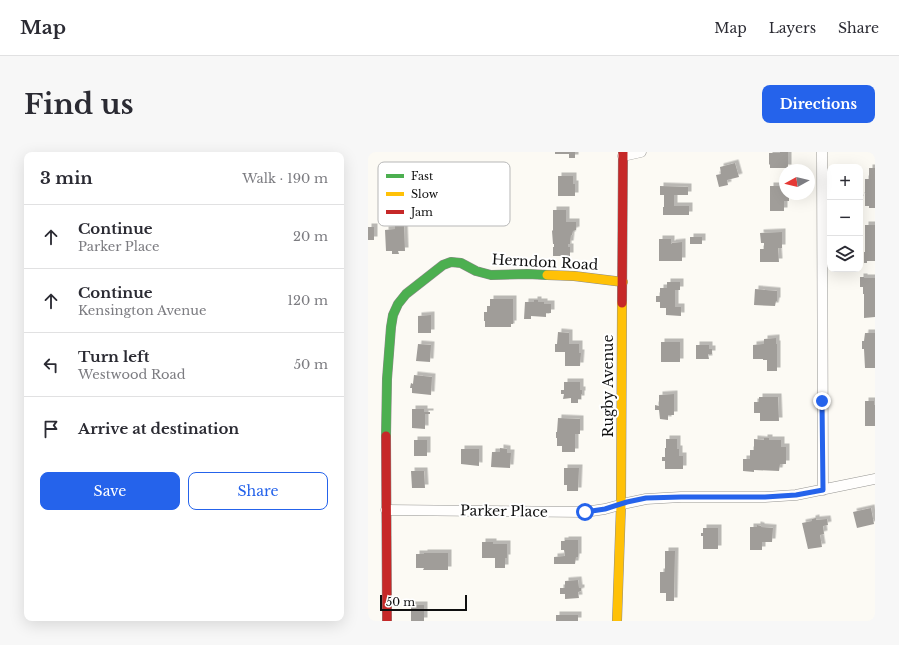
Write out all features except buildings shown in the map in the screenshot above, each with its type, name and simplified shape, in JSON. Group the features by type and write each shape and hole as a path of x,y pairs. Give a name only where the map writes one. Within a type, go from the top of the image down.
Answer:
{"street":[{"path":"623,154 641,152"},
{"path":"822,152 823,490"},
{"name":"Rugby Avenue","path":"618,621 621,505 623,154"},
{"name":"Herndon Road","path":"386,510 387,379 391,327 393,315 398,304 406,294 443,265 452,262 461,263 476,271 491,274 574,276 622,282"},
{"name":"Parker Place","path":"386,510 585,512 605,509 646,498 765,497 796,495 875,479"},
{"path":"386,510 387,621"}],"traffic: fast":[{"path":"386,436 387,379 391,327 393,315 398,304 406,294 443,265 451,262 461,263 476,271 491,275 547,275"}],"traffic: slow":[{"path":"547,275 574,276 623,282"},
{"path":"617,621 621,505 622,303"}],"traffic: jam":[{"path":"622,303 623,152"},
{"path":"386,436 387,621"}],"route":[{"path":"585,512 605,509 646,498 765,497 796,495 823,490 822,401"}]}
